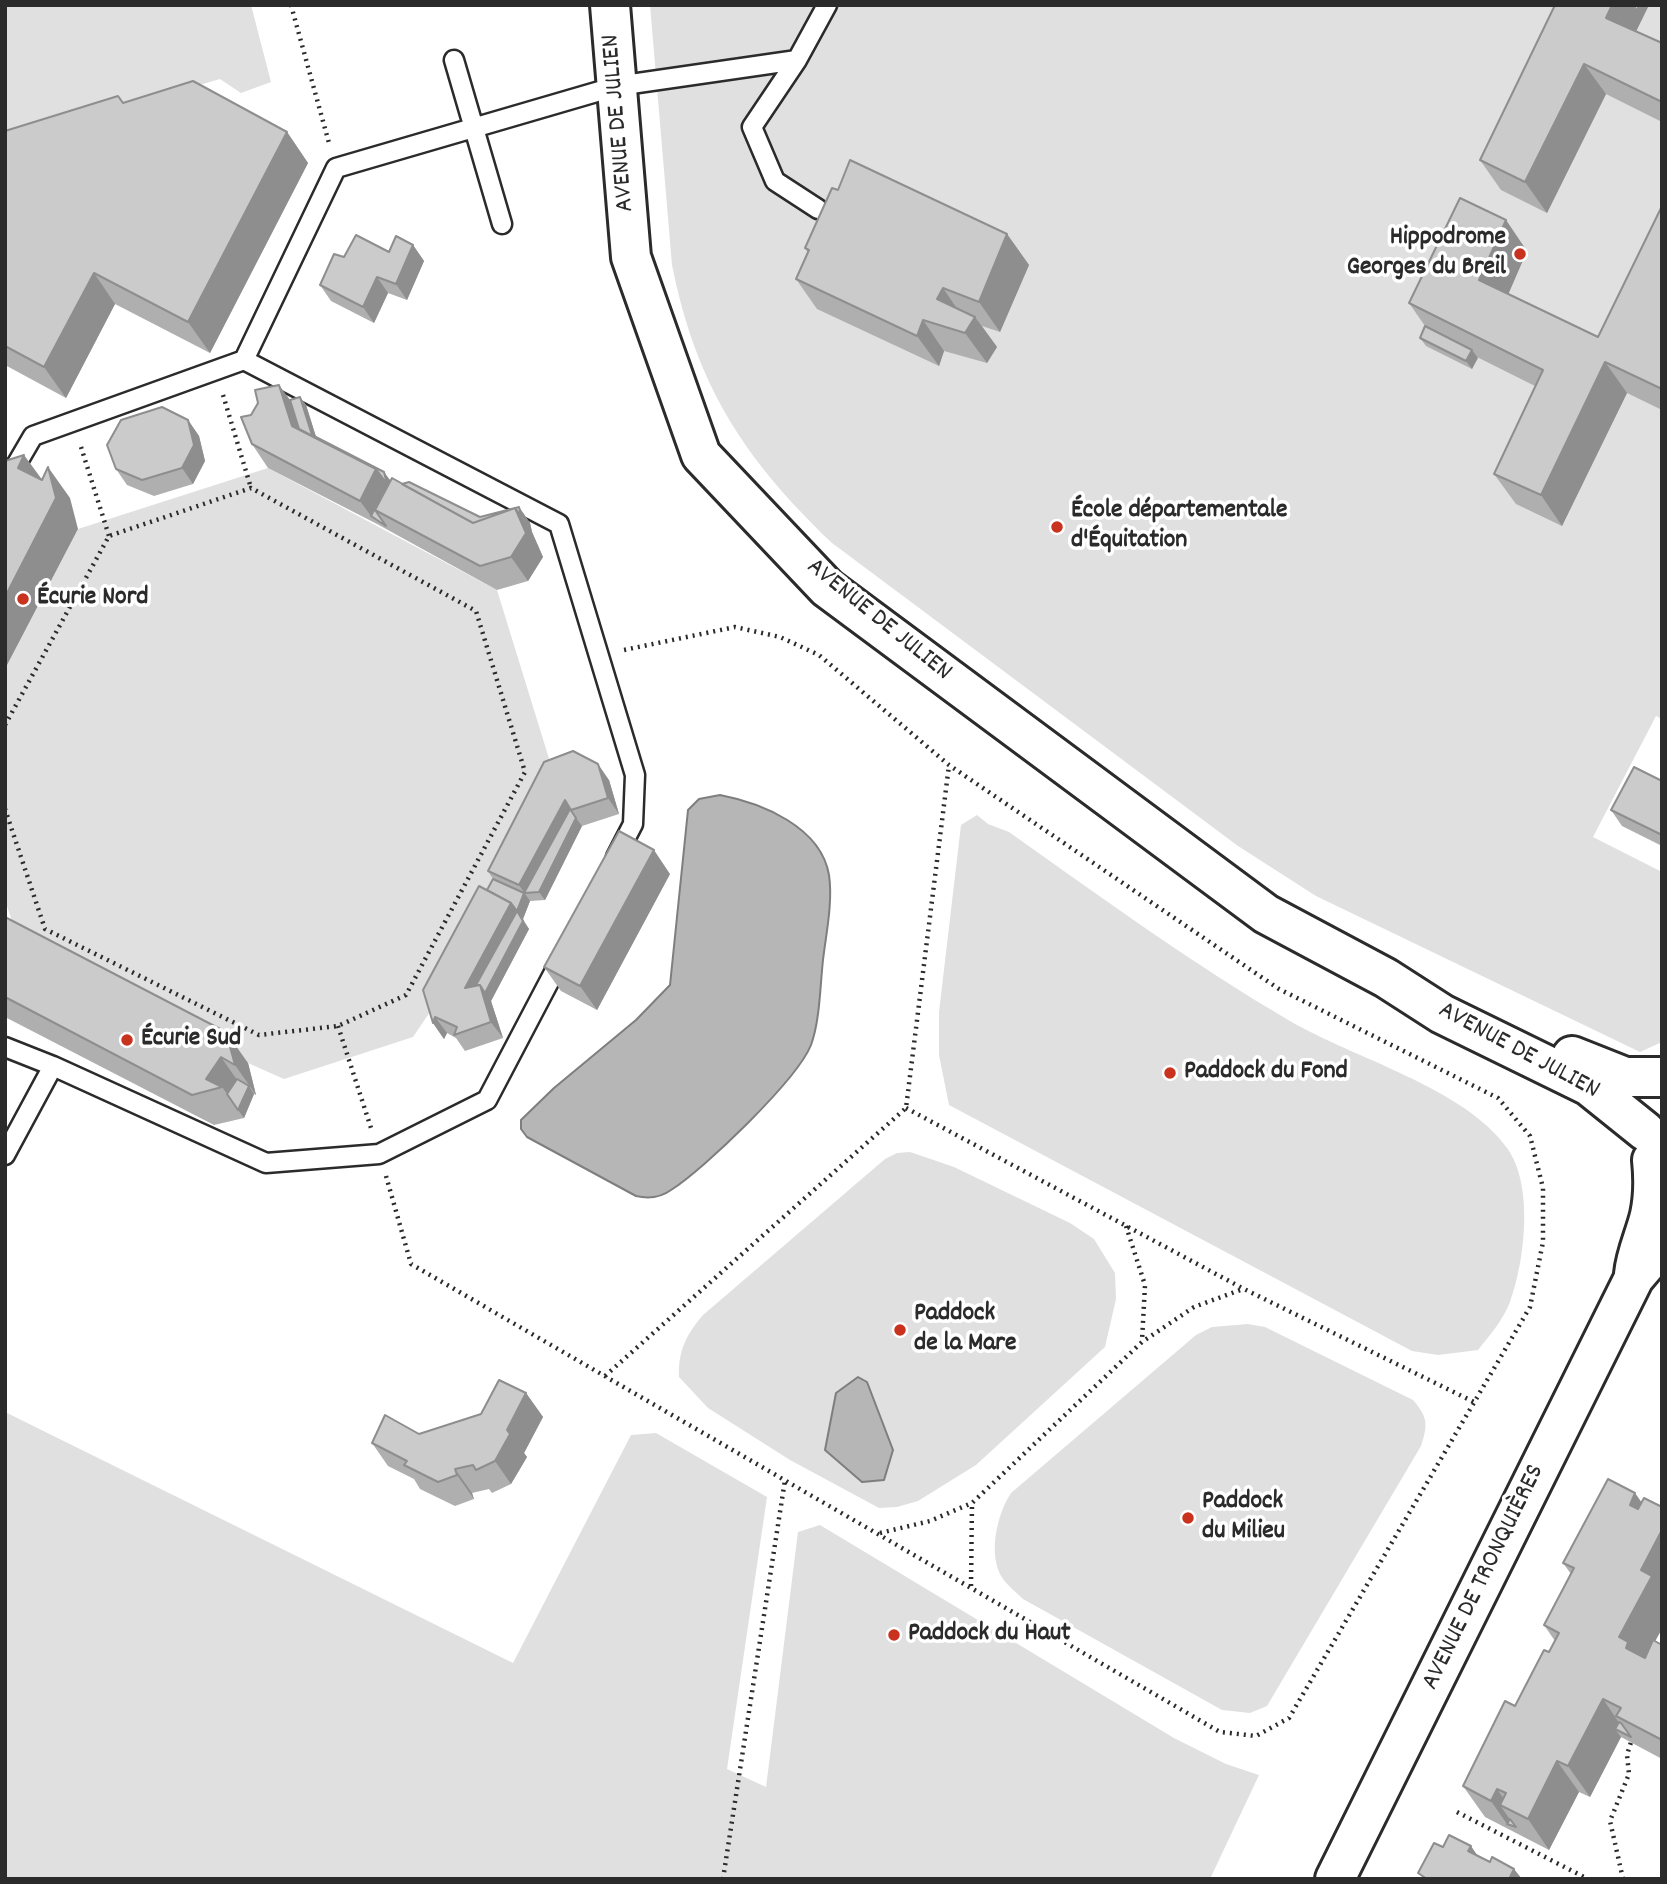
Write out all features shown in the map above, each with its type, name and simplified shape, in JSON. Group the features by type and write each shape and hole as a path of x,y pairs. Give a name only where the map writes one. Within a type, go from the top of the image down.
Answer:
{"street":[{"name":"AVENUE DE JULIEN","path":"610,5 631,257 701,456 827,588 1266,914 1386,978 1443,1014 1589,1086 1653,1155"},
{"name":"AVENUE DE JULIEN","path":"1386,978 1451,999 1594,1067 1625,1077 1662,1077"},
{"path":"1653,1155 1648,1113 1662,1092"},
{"name":"AVENUE DE TRONQUIÈRES","path":"1634,1278 1635,1257 1650,1217 1655,1189 1653,1155"},
{"name":"AVENUE DE TRONQUIÈRES","path":"1335,1879 1634,1278 1662,1245"}],"lane":[{"path":"818,209 775,181 752,127 797,60 827,5"},
{"path":"454,60 502,224"},
{"path":"5,484 33,436 244,360 336,168 617,86 797,60"},
{"path":"244,360 559,524 635,775 633,824 607,872"},
{"path":"5,1047 53,1066 266,1163 379,1154 487,1100 569,944"},
{"path":"5,1155 53,1066"}],"path":[{"path":"291,5 336,168"},
{"path":"5,809 45,929 259,1035 338,1026 406,995 525,772 476,611 251,488 216,370"},
{"path":"73,422 108,536"},
{"path":"5,725 108,536 251,488"},
{"path":"338,1026 411,1264 1220,1731 1256,1736 1289,1718 1530,1307 1543,1242 1543,1188 1530,1136 1498,1098 1279,989 949,765 819,655 780,637 735,627 599,656"},
{"path":"605,1376 906,1108 949,765"},
{"path":"906,1108 1244,1289 1474,1402"},
{"path":"1126,1226 1145,1285 1142,1342"},
{"path":"879,1533 930,1521 972,1503 1142,1342 1194,1307 1244,1289"},
{"path":"723,1879 785,1480"},
{"path":"971,1587 972,1503"},
{"path":"1623,1879 1610,1821 1629,1774 1627,1755 1631,1742"},
{"path":"1457,1812 1588,1879"}],"shaded area":[{"path":"5,5 251,5 271,82 241,93 220,79 5,142"},
{"name":"École départementale d'Équitation","path":"650,5 1662,5 1662,719 1656,716 1593,837 1662,872 1662,1042 1640,1052 1316,896 1238,846 832,543 801,512 773,481 728,418 710,384 682,308 672,265"},
{"path":"268,468 497,590 555,778 434,1006 413,1037 284,1079 20,945 5,900 5,669 78,529"},
{"path":"720,795 754,804 787,820 814,843 824,858 829,875 829,918 816,1025 811,1045 788,1079 726,1144 667,1193 654,1197 636,1196 527,1137 521,1129 521,1120 554,1088 636,1020 670,985 688,810 699,799"},
{"name":"Paddock du Fond","path":"977,815 988,824 1009,832 1147,930 1290,1021 1436,1091 1488,1127 1507,1148 1515,1164 1524,1202 1524,1224 1520,1266 1510,1302 1500,1321 1478,1350 1438,1355 1412,1351 949,1105 939,1055 939,1012 961,825"},
{"name":"Paddock de la Mare","path":"910,1152 954,1167 1070,1223 1094,1239 1115,1273 1116,1299 1105,1347 976,1465 918,1501 897,1507 879,1508 790,1460 708,1408 679,1377 679,1368 684,1344 703,1315 885,1159 897,1153"},
{"name":"Paddock du Milieu","path":"1248,1324 1265,1327 1413,1400 1422,1411 1426,1427 1421,1446 1267,1706 1250,1713 1222,1710 1023,1599 998,1570 995,1547 998,1523 1011,1493 1196,1335 1212,1327"},
{"path":"858,1377 867,1382 893,1450 884,1480 862,1482 825,1450 836,1393"},
{"path":"5,1412 513,1663 631,1435 656,1433 767,1497 727,1769 766,1787 798,1532 820,1525 1174,1738 1226,1764 1259,1775 1210,1879 5,1879"}],"building":[{"path":"1555,5 1612,5 1606,18 1662,43 1662,102 1584,64 1525,182 1480,160"},
{"path":"193,81 287,132 188,322 94,273 44,367 5,346 5,131 118,96 123,103"},
{"path":"850,160 1007,234 979,302 943,288 937,299 975,317 965,333 923,320 917,336 796,279 809,250 805,248 832,188 838,190"},
{"path":"1460,198 1506,220 1479,280 1598,337 1662,206 1662,389 1605,362 1541,495 1494,474 1543,370 1409,303"},
{"path":"356,235 389,252 396,236 413,245 396,284 377,277 363,307 320,285 334,254 344,257"},
{"path":"1425,326 1472,350 1466,361 1420,338"},
{"path":"279,385 292,426 376,469 360,501 252,444 241,417 251,415 258,403 255,390"},
{"path":"300,397 312,435 384,472 387,484 376,469 299,429 290,400"},
{"path":"162,407 188,420 194,445 182,468 142,480 116,469 107,445 121,420"},
{"path":"24,455 18,468 42,480 48,467 56,498 5,597 5,461"},
{"path":"392,478 473,523 515,508 526,533 511,557 480,566 375,510"},
{"path":"409,482 480,517 515,508 473,523 402,484"},
{"path":"387,484 375,510 386,526 371,516"},
{"path":"573,751 598,764 608,798 571,810 565,800 519,885 488,871 544,762"},
{"path":"1634,767 1662,781 1662,835 1611,810"},
{"path":"570,809 576,818 539,892 524,893"},
{"path":"619,831 654,850 580,986 544,967"},
{"path":"493,879 524,893 517,911 511,903 487,890"},
{"path":"479,886 511,903 465,988 480,985 491,1022 454,1035 457,1027 435,1017 433,1023 423,990"},
{"path":"517,911 523,921 485,993 480,985 476,985"},
{"name":"Écurie Sud","path":"5,917 226,1032 235,1065 221,1057 206,1079 222,1087 192,1095 5,997"},
{"path":"237,1079 249,1086 238,1110 227,1094"},
{"path":"499,1380 526,1393 507,1430 510,1434 495,1461 476,1470 473,1465 455,1469 457,1475 438,1482 404,1465 407,1461 372,1443 385,1415 419,1434 481,1414"},
{"path":"1608,1479 1635,1493 1630,1505 1638,1509 1644,1498 1662,1507 1662,1530 1641,1570 1652,1576 1619,1637 1628,1642 1626,1648 1645,1658 1653,1640 1662,1645 1662,1740 1616,1716 1621,1708 1603,1699 1568,1766 1557,1761 1528,1819 1500,1805 1506,1793 1497,1789 1491,1801 1463,1786 1505,1701 1515,1706 1544,1650 1549,1652 1559,1633 1544,1625 1574,1568 1563,1563"},
{"path":"1619,1722 1621,1723 1631,1737 1615,1729"},
{"path":"1449,1835 1471,1846 1468,1851 1490,1862 1492,1857 1514,1869 1509,1879 1427,1879 1418,1873 1434,1843 1443,1847"}],"place":[{"name":"Hippodrome Georges du Breil","path":"1520,254"},
{"name":"École départementale d'Équitation","path":"1057,527"},
{"name":"Écurie Nord","path":"23,599"},
{"name":"Écurie Sud","path":"127,1040"},
{"name":"Paddock du Fond","path":"1170,1073"},
{"name":"Paddock de la Mare","path":"900,1330"},
{"name":"Paddock du Milieu","path":"1188,1518"},
{"name":"Paddock du Haut","path":"894,1635"}]}
